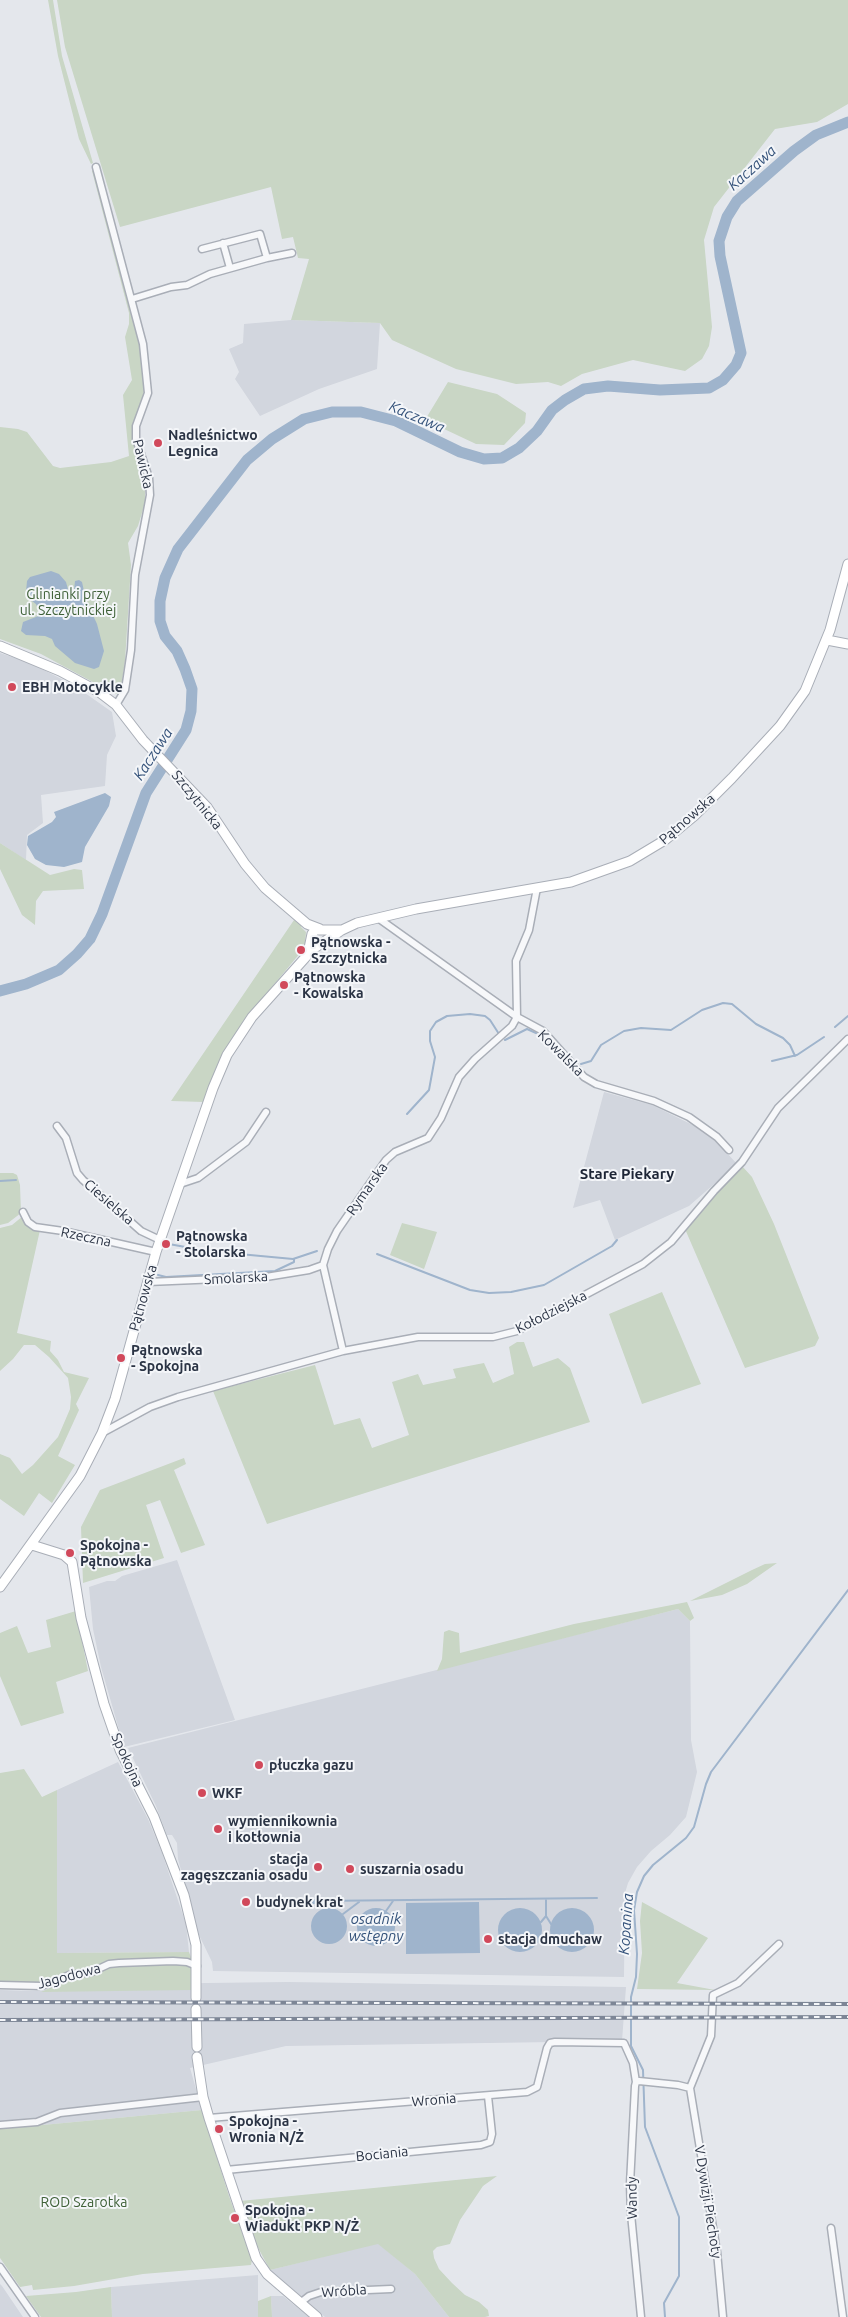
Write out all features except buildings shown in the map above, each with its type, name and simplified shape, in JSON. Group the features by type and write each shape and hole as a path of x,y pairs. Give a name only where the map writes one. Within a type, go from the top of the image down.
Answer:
{"street":[{"name":"Pawicka","path":"96,167 143,344 148,393 136,426 136,439 149,478 150,495 135,575 131,650 125,690 116,705"},
{"path":"202,249 260,234 267,258"},
{"path":"223,243 230,268"},
{"path":"132,299 171,287 187,285 230,268 292,253"},
{"name":"Pątnowska","path":"0,1587 80,1476 102,1433 115,1399 156,1252 213,1088 227,1055 252,1017 307,954 342,930 378,918 537,888 598,874 630,861 665,840 694,816 780,726 805,692 827,640 848,564"},
{"path":"827,640 848,644"},
{"name":"Szczytnicka","path":"0,646 60,671 98,692 116,705 152,750 207,807 244,864 265,888 307,924 322,929"},
{"path":"517,1017 516,961 529,930 537,888"},
{"name":"Kowalska","path":"378,918 517,1017 542,1031 584,1077 596,1084 654,1101 689,1117 718,1137 729,1150"},
{"name":"Szczytnicka","path":"307,924 312,937"},
{"path":"322,929 328,936 324,943 315,943 312,937 315,930 322,929"},
{"name":"Pątnowska","path":"322,929 342,930"},
{"name":"Pątnowska","path":"307,954 312,937"},
{"name":"Rymarska","path":"323,1265 332,1240 386,1160 395,1152 428,1138 441,1118 459,1078 475,1059 503,1036 517,1017"},
{"name":"Kołodziejska","path":"102,1433 150,1407 178,1397 343,1351 404,1338 493,1337 517,1330 643,1264 671,1242 714,1191 742,1162 778,1108 848,1039"},
{"path":"180,1184 198,1178 246,1142 266,1112"},
{"name":"Ciesielska","path":"57,1126 66,1138 77,1173 83,1180 141,1231 160,1240"},
{"name":"Rzeczna","path":"23,1212 28,1222 35,1227 63,1231 156,1252"},
{"path":"323,1265 343,1351"},
{"name":"Smolarska","path":"148,1282 266,1277 309,1270 323,1265"},
{"name":"Spokojna","path":"32,1545 64,1555 72,1562 81,1618 104,1704 120,1750 154,1817 184,1895 196,1945 196,1998"},
{"path":"638,2081 690,2088 711,2036 713,1995 738,1982 779,1944"},
{"name":"Jagodowa","path":"0,1985 41,1986 53,1983 69,1975 92,1972 119,1963 173,1961 187,1962 197,1966"},
{"path":"196,2009 197,2047"},
{"name":"Wronia","path":"209,2118 527,2092 537,2087 550,2043 624,2043"},
{"name":"Wandy","path":"624,2043 633,2063 638,2081 631,2214 641,2317"},
{"path":"197,2057 203,2097 209,2118 261,2268 317,2317"},
{"name":"V Dywizji Piechoty","path":"690,2088 717,2252 723,2317"},
{"name":"Bociania","path":"226,2170 490,2142 492,2134 488,2096"},
{"path":"0,2125 37,2122 60,2113 203,2097"},
{"path":"832,2228 843,2317"},
{"path":"0,2267 35,2317"},
{"name":"Wróbla","path":"300,2303 309,2296 321,2292 391,2289"}],"shaded area":[{"path":"291,320 380,323 377,369 319,389 260,416 235,379 239,372 229,349 243,343 244,324"},
{"path":"0,653 30,663 75,686 112,712 116,736 107,755 105,786 41,795 43,823 27,835 26,860 0,843"},
{"path":"604,1092 652,1105 709,1133 737,1164 689,1206 615,1240 600,1200 573,1208"},
{"path":"177,1560 235,1720 124,1747 101,1667 93,1629 89,1587 107,1581 115,1581 122,1576"},
{"path":"678,1609 690,1621 691,1740 697,1772 686,1817 670,1835 651,1851 637,1867 628,1883 625,1893 624,1977 213,1971 212,1962 199,1935 178,1859 177,1843 172,1835 167,1835 156,1806 128,1748"},
{"path":"118,1762 148,1819 162,1853 186,1924 189,1952 57,1953 57,1790"},
{"path":"288,1982 626,1987 622,2041 286,2046 190,2068 202,2110 0,2129 0,1990 32,1991 205,1983"},
{"path":"378,2243 415,2274 449,2317 325,2317 270,2270"},
{"path":"258,2275 258,2317 112,2317 111,2287"},
{"path":"0,2284 2,2286 23,2317 0,2317"},
{"path":"271,2296 283,2296 309,2317 272,2317"}],"green space":[{"path":"48,0 53,0 62,56 93,163 91,164 79,139 58,56"},
{"path":"57,0 848,0 848,104 817,122 775,129 714,207 704,240 712,327 709,346 702,359 685,371 633,360 582,374 561,386 548,382 516,384 456,369 392,340 380,323 291,320 309,259 298,258 293,237 282,239 271,187 120,227 65,47"},
{"name":"Glinianki przy ul. Szczytnickiej","path":"95,169 137,332 145,380 144,392 133,427 145,485 145,503 138,526 128,543 131,565 125,661 120,694 115,694 41,654 0,639 0,427 27,432 53,466 60,468 111,462 129,456 123,395 132,380 125,337 129,324 129,313 92,171"},
{"path":"448,382 497,394 526,413 525,423 504,445 476,444 425,420"},
{"path":"0,843 50,875 74,869 82,870 84,889 43,891 36,901 35,925 22,915 0,869"},
{"path":"294,920 302,925 301,927 306,932 305,944 299,949 301,952 252,1011 204,1102 171,1101"},
{"path":"742,1166 752,1177 774,1224 819,1338 815,1346 745,1368 685,1229 715,1193"},
{"path":"0,1173 13,1173 17,1175 20,1185 21,1213 8,1223 0,1225"},
{"path":"23,1216 40,1230 17,1333 51,1341 50,1351 58,1360 64,1372 89,1378 76,1404 79,1410 58,1456 75,1465 52,1503 39,1493 24,1516 0,1499 0,1454 10,1458 22,1474 33,1465 58,1437 70,1409 71,1397 68,1378 35,1345 24,1345 0,1371 0,1228 12,1225"},
{"path":"402,1223 437,1232 424,1269 390,1255"},
{"path":"662,1292 701,1384 642,1404 609,1314"},
{"path":"517,1342 524,1342 533,1367 558,1358 570,1368 590,1422 267,1524 213,1391 315,1365 334,1425 360,1418 372,1448 409,1435 392,1382 418,1374 423,1385 456,1378 453,1369 484,1363 493,1383 514,1374 509,1347"},
{"path":"184,1458 186,1464 174,1470 205,1545 181,1553 160,1500 146,1505 164,1558 83,1583 81,1527 100,1490"},
{"path":"777,1563 747,1584 722,1595 690,1601 765,1564"},
{"path":"687,1602 694,1618 690,1621 678,1609 437,1671 442,1659 444,1632 449,1630 459,1633 460,1653 574,1624"},
{"path":"76,1611 88,1671 56,1682 64,1713 21,1726 0,1676 0,1633 17,1626 28,1653 51,1647 46,1620"},
{"path":"24,1769 42,1797 57,1790 57,1953 189,1952 192,1960 106,1963 42,1983 0,1983 0,1773"},
{"path":"642,1902 708,1938 677,1983 715,1990 637,1989 642,1953 640,1921"},
{"path":"150,1963 184,1965 193,1968 192,1990 41,1992 69,1979 109,1967"},
{"name":"ROD Szarotka","path":"202,2110 229,2196 252,2260 251,2265 143,2274 74,2286 33,2290 32,2285 20,2287 0,2258 0,2129"},
{"path":"497,2176 483,2186 460,2220 450,2244 437,2247 433,2251 439,2269 452,2283 465,2295 479,2302 488,2310 489,2316 485,2317 449,2317 415,2274 378,2244 270,2270 255,2242 240,2201"},
{"path":"111,2287 112,2317 41,2317 26,2296 76,2292"},
{"path":"271,2296 272,2317 258,2317 258,2301"}],"water":[{"path":"51,571 59,574 66,582 69,593 74,590 75,581 79,580 82,582 86,600 97,624 104,651 99,667 94,669 75,663 55,646 52,639 45,636 26,635 21,631 23,622 41,615 36,604 26,592 27,581 30,577"},
{"path":"105,793 111,797 109,806 85,847 82,862 64,867 46,865 35,859 27,845 28,836 52,822 56,817 54,812"},
{"path":"289,1899 315,1899 315,1904 289,1904"},
{"path":"479,1902 480,1953 406,1954 406,1903"},
{"name":"osadnik wstępny","path":"329,1908 336,1909 342,1913 346,1919 346,1933 342,1939 336,1943 329,1944 322,1943 316,1939 312,1933 311,1926 312,1919 316,1913 322,1909"},
{"name":"osadnik wstępny","path":"376,1908 389,1914 395,1927 389,1940 376,1946 363,1940 357,1927 363,1914"},
{"path":"524,1908 536,1914 541,1922 541,1938 536,1946 528,1951 516,1952 504,1946 499,1938 498,1926 504,1914 512,1909"},
{"path":"572,1908 584,1912 590,1918 594,1930 590,1942 584,1948 572,1952 560,1948 554,1942 550,1930 554,1918 560,1912"}],"waterway":[{"name":"Kaczawa","path":"0,991 26,984 59,970 90,939 102,914 146,793 186,730 191,711 192,689 177,651 165,636 160,621 160,601 165,578 178,549 247,460 272,439 304,419 332,412 361,412 396,421 460,452 484,459 502,458 519,448 537,431 552,410 584,389 608,386 660,390 709,388 723,380 736,365 741,353 720,256 719,241 727,217 737,201 794,151 816,135 848,122"},
{"path":"581,1064 591,1061 601,1045 624,1031 641,1028 671,1030 702,1010 723,1003 732,1004 756,1024 783,1038 790,1045 795,1056"},
{"path":"407,1114 429,1090 435,1057 430,1041 430,1031 436,1022 447,1016 470,1014 485,1016 499,1034"},
{"path":"835,1027 848,1016"},
{"path":"505,1040 527,1029 536,1033"},
{"path":"772,1061 797,1055 824,1037"},
{"path":"0,1181 16,1180"},
{"path":"377,1254 470,1290 489,1293 511,1292 544,1285 612,1246 617,1240"},
{"path":"169,1244 207,1251 293,1259 317,1251"},
{"path":"158,1275 166,1277 275,1271 294,1262 294,1259"},
{"name":"Kopanina","path":"665,2317 664,2303 679,2276 679,2217 645,2127 643,2070 631,2046 631,1997 636,1977 637,1954 634,1910 637,1892 644,1876 653,1865 686,1838 694,1827 711,1772 848,1590"},
{"path":"315,1901 597,1898"},
{"path":"541,1922 546,1916 546,1899"},
{"path":"283,1902 290,1901"},
{"path":"386,1911 393,1901"},
{"path":"343,1914 359,1902"},
{"path":"546,1916 551,1924"}],"railway":[{"path":"0,2002 848,2004"},
{"path":"0,2020 848,2017"}],"place":[{"name":"Nadleśnictwo Legnica","path":"158,443"},
{"name":"EBH Motocykle","path":"12,687"},
{"name":"Pątnowska - Szczytnicka","path":"301,950"},
{"name":"Pątnowska - Kowalska","path":"284,985"},
{"name":"Pątnowska - Stolarska","path":"166,1244"},
{"name":"Pątnowska - Spokojna","path":"121,1358"},
{"name":"Spokojna - Pątnowska","path":"70,1553"},
{"name":"płuczka gazu","path":"259,1765"},
{"name":"WKF","path":"202,1793"},
{"name":"wymiennikownia i kotłownia","path":"218,1829"},
{"name":"stacja zagęszczania osadu","path":"318,1867"},
{"name":"suszarnia osadu","path":"350,1869"},
{"name":"budynek krat","path":"246,1902"},
{"name":"stacja dmuchaw","path":"488,1939"},
{"name":"Spokojna - Wronia N/Ż","path":"219,2129"},
{"name":"Spokojna - Wiadukt PKP N/Ż","path":"235,2218"}],"district":[{"name":"Stare Piekary","path":"627,1174"}]}
